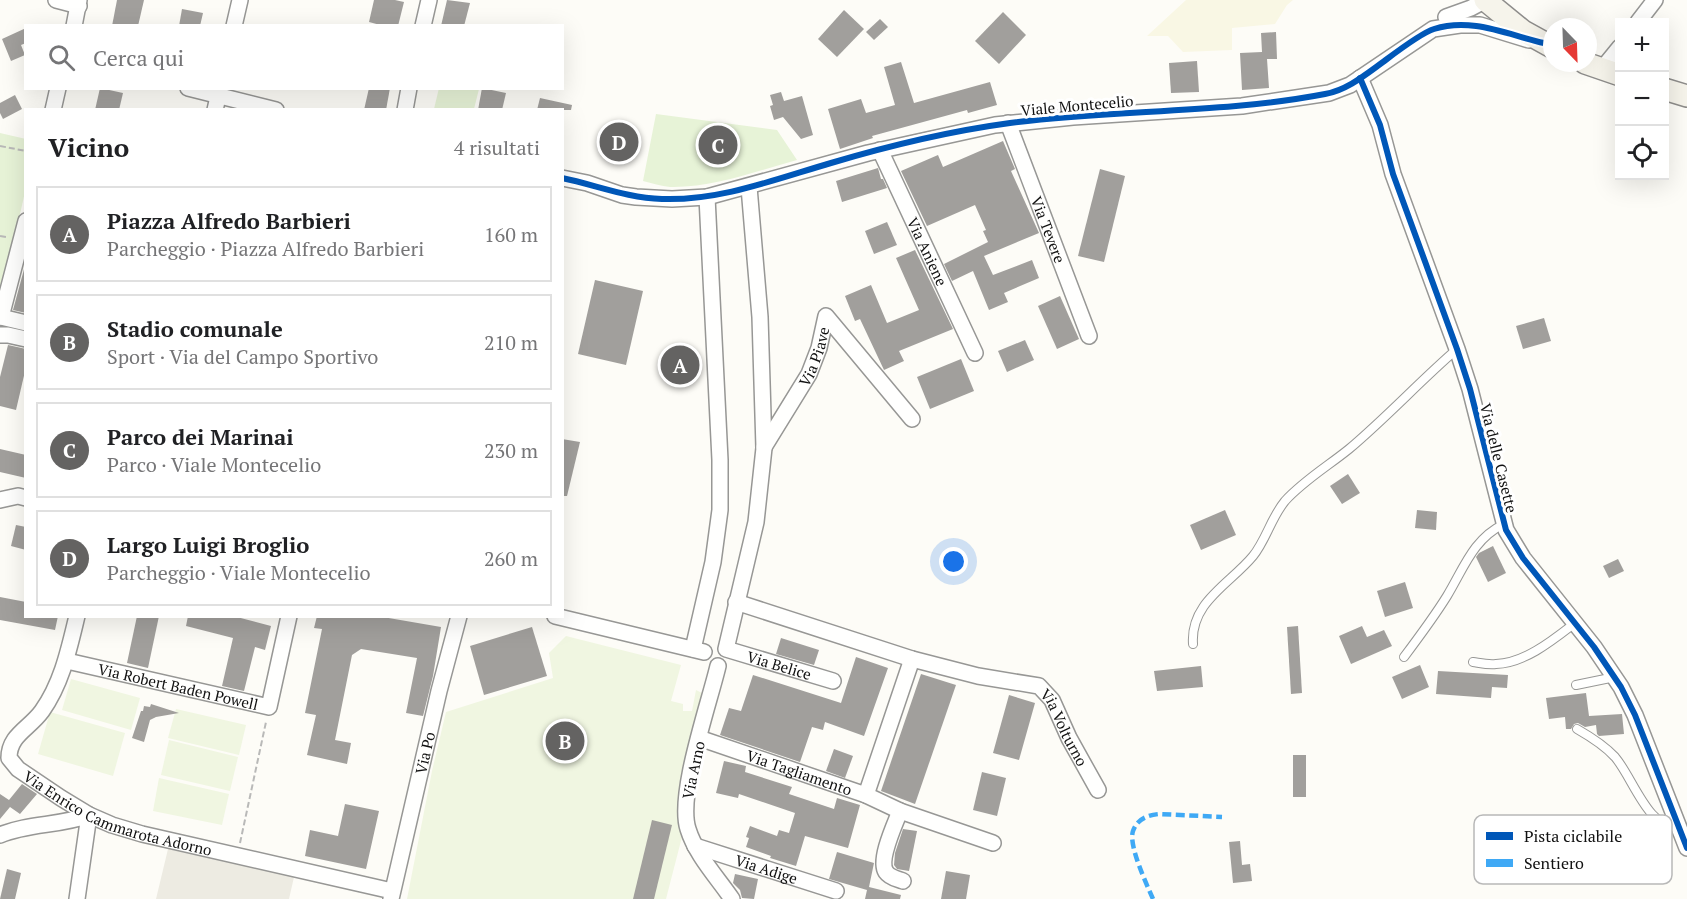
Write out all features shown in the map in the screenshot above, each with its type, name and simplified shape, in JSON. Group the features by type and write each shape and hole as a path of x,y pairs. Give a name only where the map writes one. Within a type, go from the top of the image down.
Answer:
{"main road":[{"path":"1488,3 1523,31 1543,42"},
{"path":"1669,90 1687,96"}],"street":[{"path":"56,0 79,3 74,24"},
{"path":"234,24 240,0"},
{"path":"423,24 429,0"},
{"path":"1442,24 1458,6 1460,0"},
{"path":"1641,18 1655,0"},
{"path":"1442,24 1480,18 1488,3"},
{"path":"1442,24 1487,26 1543,43"},
{"name":"Viale Montecelio","path":"564,181 587,183 622,195 636,197 660,199 707,197 880,150 1008,123 1268,104 1329,93 1346,87 1442,24"},
{"path":"1602,69 1615,53"},
{"name":"Via delle Casette","path":"1360,78 1380,125 1396,184 1470,389 1504,524 1513,545 1522,558 1615,677 1635,715 1687,848"},
{"path":"53,108 58,90"},
{"path":"194,90 218,98 266,108"},
{"path":"405,108 409,90"},
{"name":"Via Tevere","path":"1008,123 1089,336"},
{"name":"Via Aniene","path":"880,150 975,353"},
{"path":"563,618 698,651 707,663 718,666 725,662 736,602 756,522 764,448 759,317 749,187"},
{"path":"698,651 720,510 720,460 707,197"},
{"path":"24,229 1,316 24,322"},
{"name":"Via Piave","path":"764,448 810,374 826,316 912,419"},
{"path":"0,335 24,339"},
{"path":"0,500 18,496 24,498"},
{"name":"Via Volturno","path":"736,602 912,659 978,676 1035,684 1050,696 1069,738 1098,790"},
{"name":"Via Enrico Cammarota Adorno","path":"77,618 67,661 42,711 14,738 9,747 9,758 18,769 89,815 130,831 392,895"},
{"name":"Via Robert Baden Powell","path":"67,661 269,708 289,618"},
{"name":"Via Po","path":"392,895 439,691 458,618"},
{"path":"698,651 714,643 721,644 726,649"},
{"name":"Via Belice","path":"726,649 833,681"},
{"path":"866,795 912,659"},
{"name":"Via Arno","path":"718,666 691,772 686,806 687,824 695,846 732,899"},
{"name":"Via Tagliamento","path":"699,738 866,795 900,811 993,843"},
{"path":"900,811 884,865 889,876 903,881"},
{"path":"0,835 25,827 70,822 89,815 77,899"},
{"name":"Via Adige","path":"695,846 836,891"}],"lane":[{"path":"1193,644 1194,626 1201,610 1222,585 1251,558 1286,501 1349,448 1457,349"},
{"path":"1404,657 1446,597 1473,549 1485,536 1504,524"},
{"path":"1473,662 1491,664 1511,662 1543,646 1575,623"},
{"path":"1576,685 1615,677"},
{"path":"1577,729 1617,759 1652,815"},
{"path":"1672,827 1678,827"}],"path":[{"path":"0,146 24,151"},
{"path":"237,856 269,708"}],"shaded area":[{"path":"1186,0 1293,0 1275,24 1232,28 1232,50 1183,52 1168,36 1147,36"},
{"path":"168,849 294,877 289,899 156,899"}],"green space":[{"path":"439,90 479,90 474,108 434,108"},
{"path":"656,114 777,130 797,160 702,185 670,187 643,181"},
{"path":"0,133 24,139 24,196 3,289 0,288"},
{"path":"566,636 681,665 671,701 683,704 683,711 692,711 696,690 702,693 677,814 683,833 666,899 407,899 446,712 553,678 549,653"},
{"path":"71,679 140,698 131,730 62,710"},
{"path":"176,709 246,725 239,755 168,738"},
{"path":"50,712 125,733 113,776 38,754"},
{"path":"169,740 238,757 230,791 161,775"},
{"path":"159,778 229,794 222,825 153,811"}],"building":[{"path":"117,0 144,0 138,24 112,24"},
{"path":"374,0 404,2 398,24 369,22"},
{"path":"447,0 470,3 465,24 441,24"},
{"path":"182,9 203,13 200,24 179,24"},
{"path":"844,10 864,29 837,57 818,39"},
{"path":"1003,12 1026,35 999,64 975,41"},
{"path":"880,19 888,27 874,40 866,32"},
{"path":"24,29 24,44 21,45 24,55 11,61 2,39"},
{"path":"1276,32 1277,59 1267,59 1269,88 1242,90 1240,53 1262,52 1261,33"},
{"path":"1197,61 1199,92 1171,93 1169,63"},
{"path":"901,62 914,103 990,82 997,105 968,113 967,110 872,136 873,138 840,149 828,109 861,99 866,113 895,105 884,67"},
{"path":"100,90 123,93 119,108 95,108"},
{"path":"369,90 390,90 386,108 364,108"},
{"path":"482,90 506,93 502,108 478,108"},
{"path":"781,92 784,101 802,96 813,135 801,139 783,117 774,120 770,95"},
{"path":"15,95 22,109 3,119 0,113 0,103"},
{"path":"540,98 572,105 571,110 538,108"},
{"path":"1003,141 1015,169 1011,171 1039,233 984,256 993,275 1032,260 1039,278 1004,293 1008,302 989,310 973,271 952,281 944,264 988,242 983,231 986,230 975,205 927,226 901,171 938,155 943,167"},
{"path":"878,168 887,188 842,202 836,181"},
{"path":"1100,169 1125,176 1104,262 1078,256"},
{"path":"887,222 897,245 874,254 865,231"},
{"path":"915,250 953,329 899,351 904,361 884,370 860,319 855,321 845,296 871,285 887,323 919,310 896,258"},
{"path":"24,269 24,313 13,310"},
{"path":"595,280 643,291 626,365 578,354"},
{"path":"1060,296 1079,339 1057,349 1038,306"},
{"path":"1544,318 1551,341 1523,349 1516,326"},
{"path":"1025,340 1034,360 1007,372 998,351"},
{"path":"8,345 24,349 24,376 16,410 0,406 0,377"},
{"path":"961,359 974,391 930,409 917,377"},
{"path":"564,439 580,442 567,496 564,496"},
{"path":"0,449 24,455 24,478 0,472"},
{"path":"1348,474 1360,493 1342,504 1330,486"},
{"path":"1225,510 1236,535 1201,550 1190,525"},
{"path":"1417,510 1437,512 1436,530 1415,528"},
{"path":"16,525 24,527 24,549 11,546"},
{"path":"1493,546 1506,573 1488,582 1476,557"},
{"path":"1618,559 1624,571 1609,578 1603,566"},
{"path":"1405,582 1413,608 1385,617 1377,591"},
{"path":"0,597 24,602 24,618 58,618 55,630 0,620"},
{"path":"137,618 159,618 148,668 127,663"},
{"path":"188,618 241,618 271,626 265,650 255,647 244,691 222,686 233,638 186,626"},
{"path":"316,618 389,618 441,627 433,676 423,716 406,713 417,658 361,649 352,655 335,740 351,743 347,764 307,755 316,715 305,713 322,629 314,628"},
{"path":"1298,626 1302,693 1291,694 1287,627"},
{"path":"1362,626 1367,637 1384,630 1392,646 1351,664 1339,636"},
{"path":"532,627 547,676 484,695 470,646"},
{"path":"781,638 819,650 814,665 776,654"},
{"path":"856,657 888,668 864,736 825,722 823,730 812,727 800,762 720,735 729,708 741,711 753,675 841,703"},
{"path":"1420,665 1429,687 1402,699 1392,677"},
{"path":"1201,666 1203,687 1157,691 1154,671"},
{"path":"1438,671 1508,675 1507,688 1492,687 1491,698 1436,694"},
{"path":"921,674 956,685 915,804 881,791"},
{"path":"1586,693 1589,716 1622,714 1624,734 1599,736 1596,725 1585,727 1578,723 1574,724 1571,729 1566,729 1565,717 1549,719 1546,698"},
{"path":"1009,695 1035,703 1019,760 993,753"},
{"path":"151,704 179,713 150,720 144,742 132,738 141,711 144,706 150,707"},
{"path":"834,749 853,756 845,778 826,771"},
{"path":"1293,755 1306,755 1306,797 1293,797"},
{"path":"724,761 746,766 745,772 792,787 789,794 834,809 837,798 860,805 848,848 805,836 796,866 746,847 749,838 746,837 750,826 777,836 779,830 789,833 795,813 739,794 738,798 716,793"},
{"path":"982,772 1006,778 997,816 973,810"},
{"path":"22,784 37,794 20,814 10,807 0,819 0,794 9,800"},
{"path":"345,804 379,811 366,869 305,856 310,830 338,836"},
{"path":"652,820 672,825 654,899 633,899"},
{"path":"903,829 917,831 909,871 897,869 894,865 895,853"},
{"path":"1240,841 1242,865 1250,864 1252,881 1233,883 1229,842"},
{"path":"837,852 874,863 869,887 901,895 900,899 865,899 867,890 829,879"},
{"path":"7,869 21,873 15,899 0,899"},
{"path":"946,871 970,875 966,899 941,899"},
{"path":"735,874 758,879 754,899 742,898 740,890 733,883"}],"marked path":[{"path":"1153,899 1133,846 1133,831 1137,823 1159,814 1222,817"}],"cycle path":[{"path":"564,179 624,194 649,198 684,199 748,188 897,145 988,126 1089,115 1247,105 1325,94 1356,81 1422,35 1448,26 1490,28 1543,43"},
{"path":"1360,78 1380,125 1393,174 1470,389 1506,530 1523,558 1594,647 1621,687 1635,715 1687,848"}],"place":[{"name":"Largo Luigi Broglio","path":"619,142"},
{"name":"Parco dei Marinai","path":"718,145"},
{"name":"Piazza Alfredo Barbieri","path":"680,365"},
{"name":"Stadio comunale","path":"565,741"}]}
